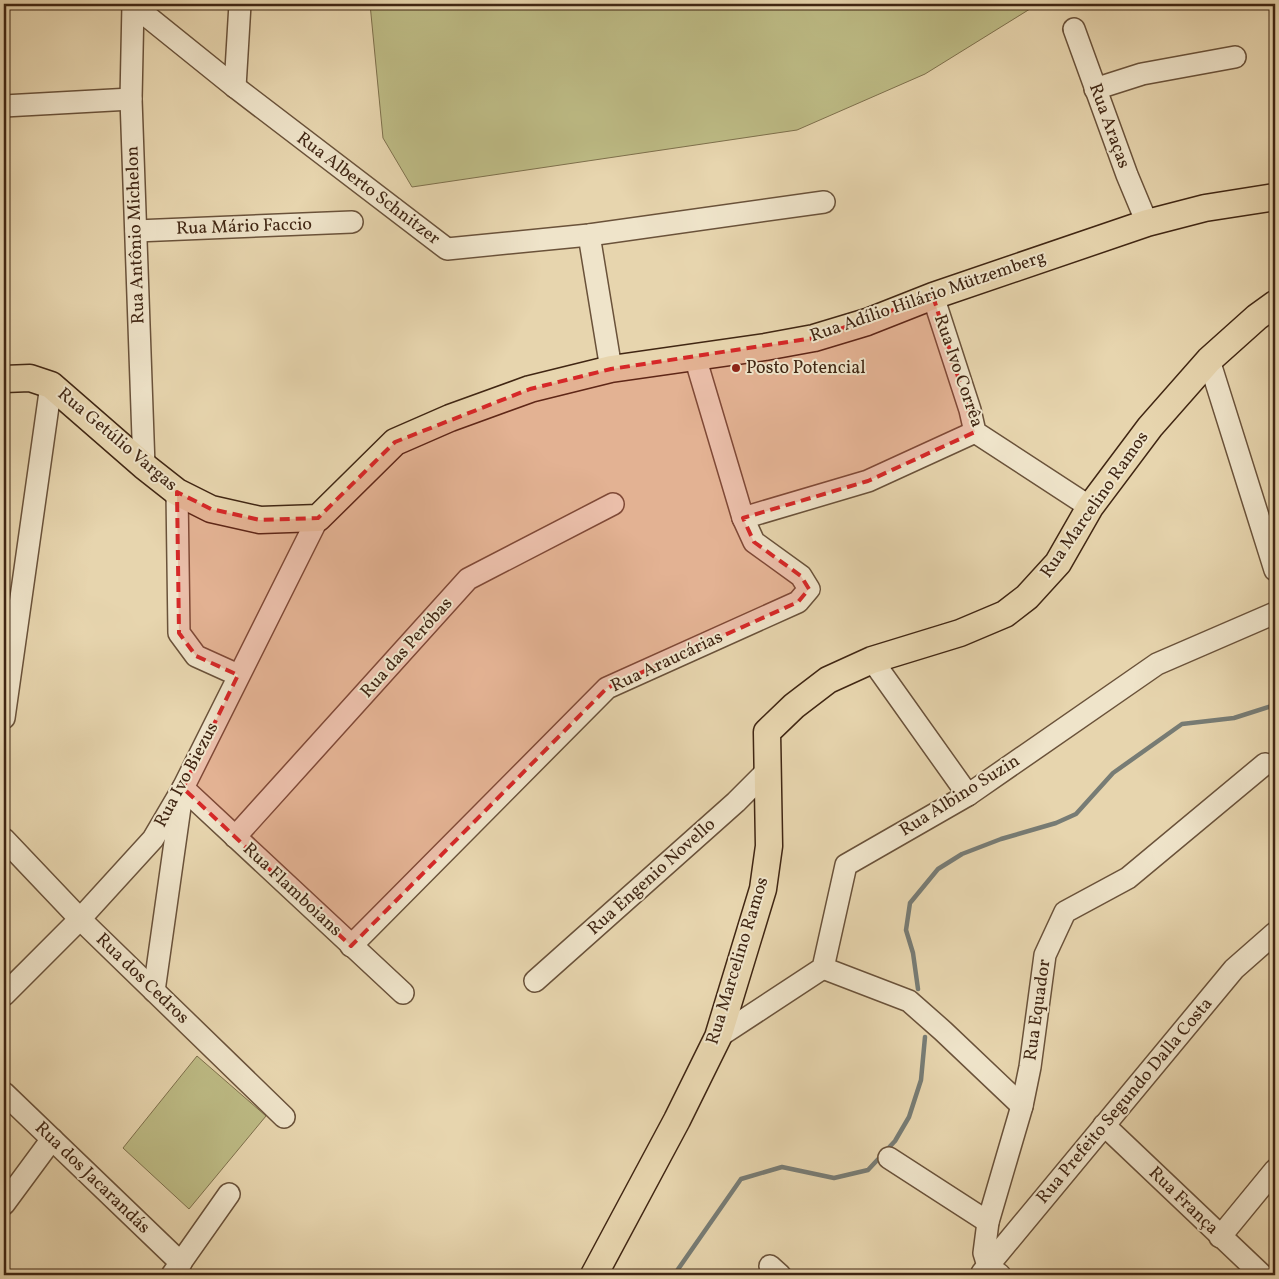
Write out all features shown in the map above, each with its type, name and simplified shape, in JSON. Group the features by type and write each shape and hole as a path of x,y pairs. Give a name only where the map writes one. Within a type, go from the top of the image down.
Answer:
{"main road":[{"name":"Rua Adílio Hilário Mützemberg","path":"318,518 395,442 450,418 530,389 611,369 814,338 867,322 933,296 1147,223 1205,208 1275,197"},
{"name":"Rua Marcelino Ramos","path":"594,1275 677,1120 718,1037 763,889 769,846 767,732 794,706 828,680 872,660 960,633 1005,614 1027,597 1058,563 1090,507 1150,427 1209,360 1256,317 1275,304"},
{"name":"Rua Getúlio Vargas","path":"4,379 30,378 51,385 144,466 177,492 211,509 260,520 318,518"}],"street":[{"name":"Rua Alberto Schnitzer","path":"132,4 235,88 447,249 589,235 824,202"},
{"name":"Rua Antônio Michelon","path":"132,4 131,99 144,466"},
{"path":"235,88 240,4"},
{"name":"Rua Araças","path":"1074,29 1147,223"},
{"path":"1095,89 1142,74 1235,57"},
{"path":"4,106 131,99"},
{"name":"Rua Mário Faccio","path":"136,231 352,222"},
{"path":"589,235 611,369"},
{"name":"Rua Ivo Corrêa","path":"933,296 970,410 975,432 1090,507"},
{"name":"Rua Araucárias","path":"351,946 607,688 798,602 809,589 801,576 754,542 743,518 695,357"},
{"path":"1209,360 1275,570"},
{"path":"4,718 51,385"},
{"path":"743,518 868,481 975,432"},
{"path":"177,492 179,633 196,656 238,675"},
{"name":"Rua das Peróbas","path":"235,837 468,579 613,504"},
{"name":"Rua Ivo Biezus","path":"4,995 80,919 154,839 182,788 318,518"},
{"name":"Rua Albino Suzin","path":"823,968 846,865 968,796 1157,664 1275,613"},
{"path":"872,660 968,796"},
{"name":"Rua Equador","path":"989,1272 984,1253 988,1222 1022,1106 1030,1066 1045,955 1065,912 1128,878 1265,764"},
{"name":"Rua Engenio Novello","path":"534,981 736,802 767,771"},
{"path":"154,991 182,788"},
{"name":"Rua Flamboians","path":"182,788 402,993"},
{"name":"Rua dos Cedros","path":"4,839 80,919 284,1117"},
{"name":"Rua Prefeito Segundo Dalla Costa","path":"989,1272 1104,1125 1234,969 1275,933"},
{"path":"718,1037 823,968 909,1001 1022,1106"},
{"name":"Rua dos Jacarandás","path":"4,1093 52,1139 177,1269"},
{"name":"Rua França","path":"1104,1125 1262,1275"},
{"path":"4,1204 52,1139"},
{"path":"889,1158 988,1222"},
{"path":"1220,1237 1275,1170"},
{"path":"177,1269 229,1194"}],"highlighted area":[{"path":"933,296 975,432 868,481 743,518 754,542 801,576 809,589 798,602 607,688 351,946 183,788 238,675 196,656 179,633 177,492 211,509 260,520 318,518 395,442 530,389 611,369 814,338"}],"shaded area":[{"path":"370,4 1038,4 925,74 797,130 412,187 383,138"},
{"path":"197,1056 266,1116 189,1209 123,1148"}],"waterway":[{"path":"918,989 913,953 906,930 910,903 938,869 962,854 1001,839 1056,823 1076,814 1113,773 1182,724 1234,718 1275,705"},
{"path":"674,1275 741,1179 782,1167 834,1178 868,1170 895,1141 909,1117 921,1080 925,1037"}],"place":[{"name":"Posto Potencial","path":"736,368"}]}
